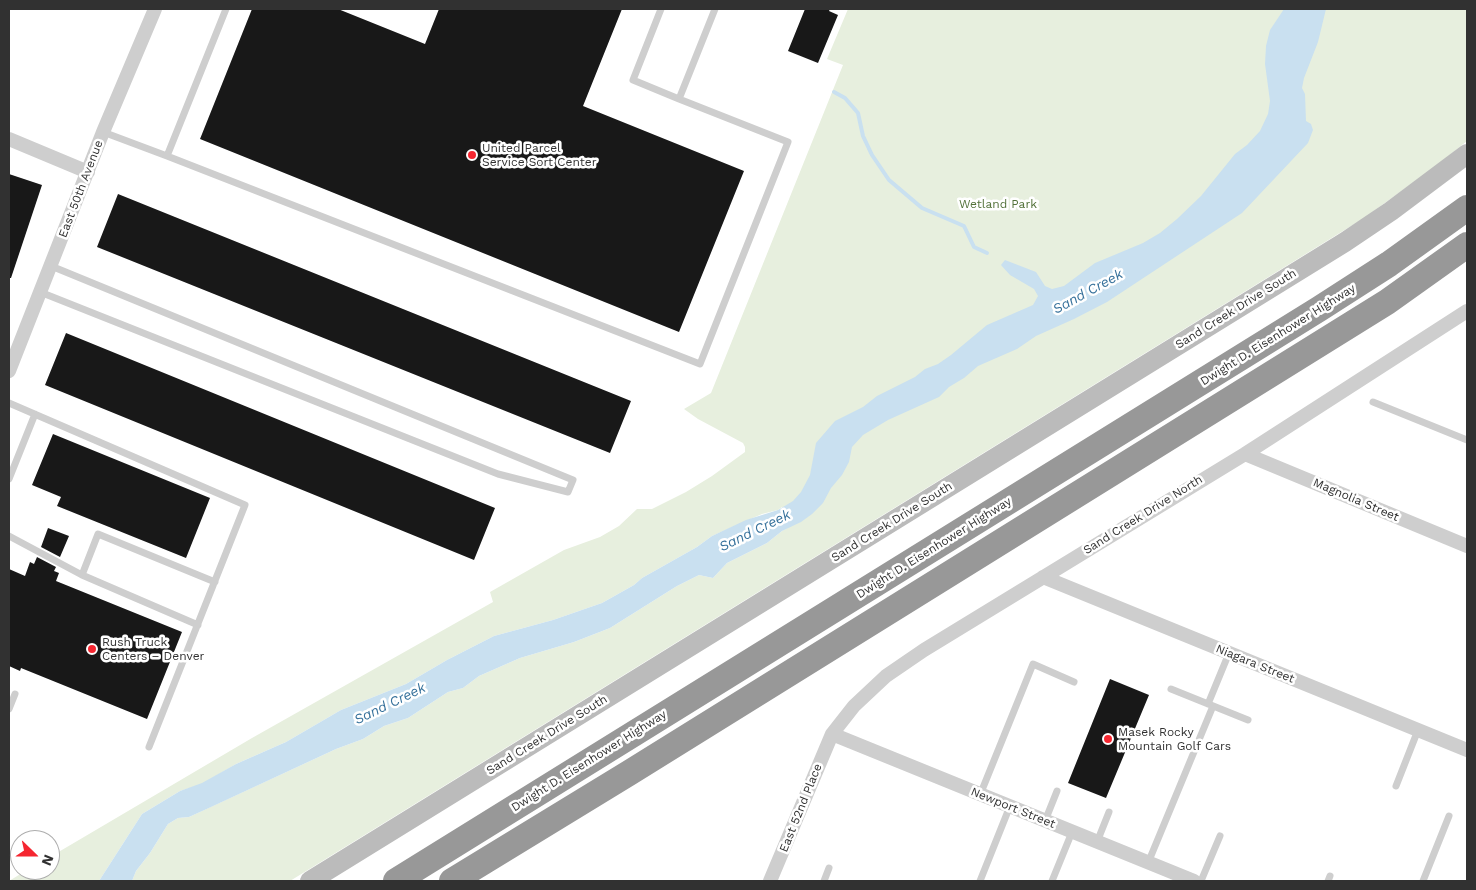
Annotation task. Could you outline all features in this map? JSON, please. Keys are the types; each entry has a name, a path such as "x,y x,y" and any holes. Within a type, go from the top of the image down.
{"highway":[{"name":"Dwight D. Eisenhower Highway","path":"396,881 1319,310 1389,264 1467,208"},
{"path":"452,881 1345,328 1401,292 1467,245"}],"main road":[{"name":"Sand Creek Drive South","path":"310,881 1338,247 1391,211 1467,154"}],"street":[{"name":"East 50th Avenue","path":"9,371 13,350 51,266 103,132 155,9"},
{"path":"9,139 88,172"},
{"name":"Sand Creek Drive North","path":"832,734 854,706 886,676 924,650 1245,454 1467,311"},
{"name":"Magnolia Street","path":"1245,454 1467,546"},
{"name":"Niagara Street","path":"1043,577 1467,750"},
{"name":"Newport Street","path":"832,734 1194,881"},
{"name":"East 52nd Place","path":"770,881 832,734"}],"lane":[{"path":"167,156 226,9"},
{"path":"103,132 700,364 788,142 633,80 661,9"},
{"path":"680,99 715,9"},
{"path":"40,292 498,474 568,492 573,480 51,266"},
{"path":"1373,402 1467,440"},
{"path":"9,403 246,505 149,747"},
{"path":"9,479 35,414"},
{"path":"82,575 98,534 215,582"},
{"path":"9,536 82,575 198,625"},
{"path":"1148,863 1211,705 1229,653"},
{"path":"980,794 1033,664 1074,682"},
{"path":"1171,689 1248,720"},
{"path":"9,709 15,694"},
{"path":"1396,786 1418,730"},
{"path":"1045,821 1057,791"},
{"path":"980,881 1010,806"},
{"path":"1097,842 1109,812"},
{"path":"1423,881 1449,816"},
{"path":"1052,881 1072,832"},
{"path":"1201,881 1220,836"},
{"path":"824,881 829,868"}],"green space":[{"name":"Wetland Park","path":"848,9 1467,9 1467,141 1364,218 290,881 132,881 136,871 168,824 178,818 189,817 336,749 363,739 384,726 408,718 448,692 463,688 479,676 520,658 574,642 610,628 677,586 699,575 713,578 727,563 767,543 793,525 782,507 712,536 697,547 602,603 553,620 494,636 406,684 341,710 286,742 236,764 202,784 180,791 142,814 99,881 9,881 60,880 60,851 252,738 493,602 490,592 564,550 600,537 619,526 637,509 652,509 686,492 745,452 743,443 698,419 684,409 711,393 843,65 827,59"}],"water":[{"name":"Sand Creek","path":"1284,9 1326,9 1318,42 1302,88 1305,94 1306,121 1311,124 1313,130 1308,143 1242,213 1107,302 1036,336 1017,349 978,366 964,378 949,387 939,397 888,420 863,435 852,447 849,462 842,475 831,488 823,503 812,514 801,522 782,531 767,543 727,563 713,578 699,575 677,586 610,628 574,642 520,658 479,676 463,688 448,692 408,718 384,726 363,739 336,749 189,817 178,818 168,824 136,871 132,881 99,881 142,814 180,791 202,783 236,764 286,742 341,710 406,684 494,636 553,620 602,603 697,547 712,536 746,520 778,510 793,501 801,492 810,475 816,443 835,421 863,407 877,396 915,377 925,369 938,364 987,325 1033,305 1038,296 1034,289 1010,275 1001,265 1005,260 1036,272 1045,286 1052,289 1064,286 1095,263 1143,243 1160,233 1201,196 1235,154 1247,145 1260,131 1268,114 1270,101 1265,64 1266,46 1270,30"}],"building":[{"name":"United Parcel Service Sort Center","path":"252,9 338,9 425,44 439,9 622,9 583,106 744,171 679,332 200,139"},
{"path":"805,9 830,9 829,11 838,15 818,63 788,51"},
{"path":"9,174 42,185 11,278 9,278"},
{"path":"118,194 631,401 610,453 97,247"},
{"path":"66,333 495,508 474,560 45,385"},
{"path":"53,434 210,498 186,558 57,506 61,497 32,485"},
{"path":"48,528 69,536 60,557 41,547"},
{"name":"Rush Truck Centers – Denver","path":"37,557 56,567 54,571 59,573 56,581 182,632 147,719 21,668 20,671 9,666 9,569 25,576 30,562 34,564"},
{"name":"Masek Rocky Mountain Golf Cars","path":"1110,679 1149,695 1106,798 1068,783"}],"waterway":[{"path":"834,92 845,98 858,113 863,136 872,155 889,180 922,208 964,226 974,247 987,253"}],"place":[{"name":"United Parcel Service Sort Center","path":"472,155"},
{"name":"Rush Truck Centers – Denver","path":"92,649"},
{"name":"Masek Rocky Mountain Golf Cars","path":"1108,739"}]}
